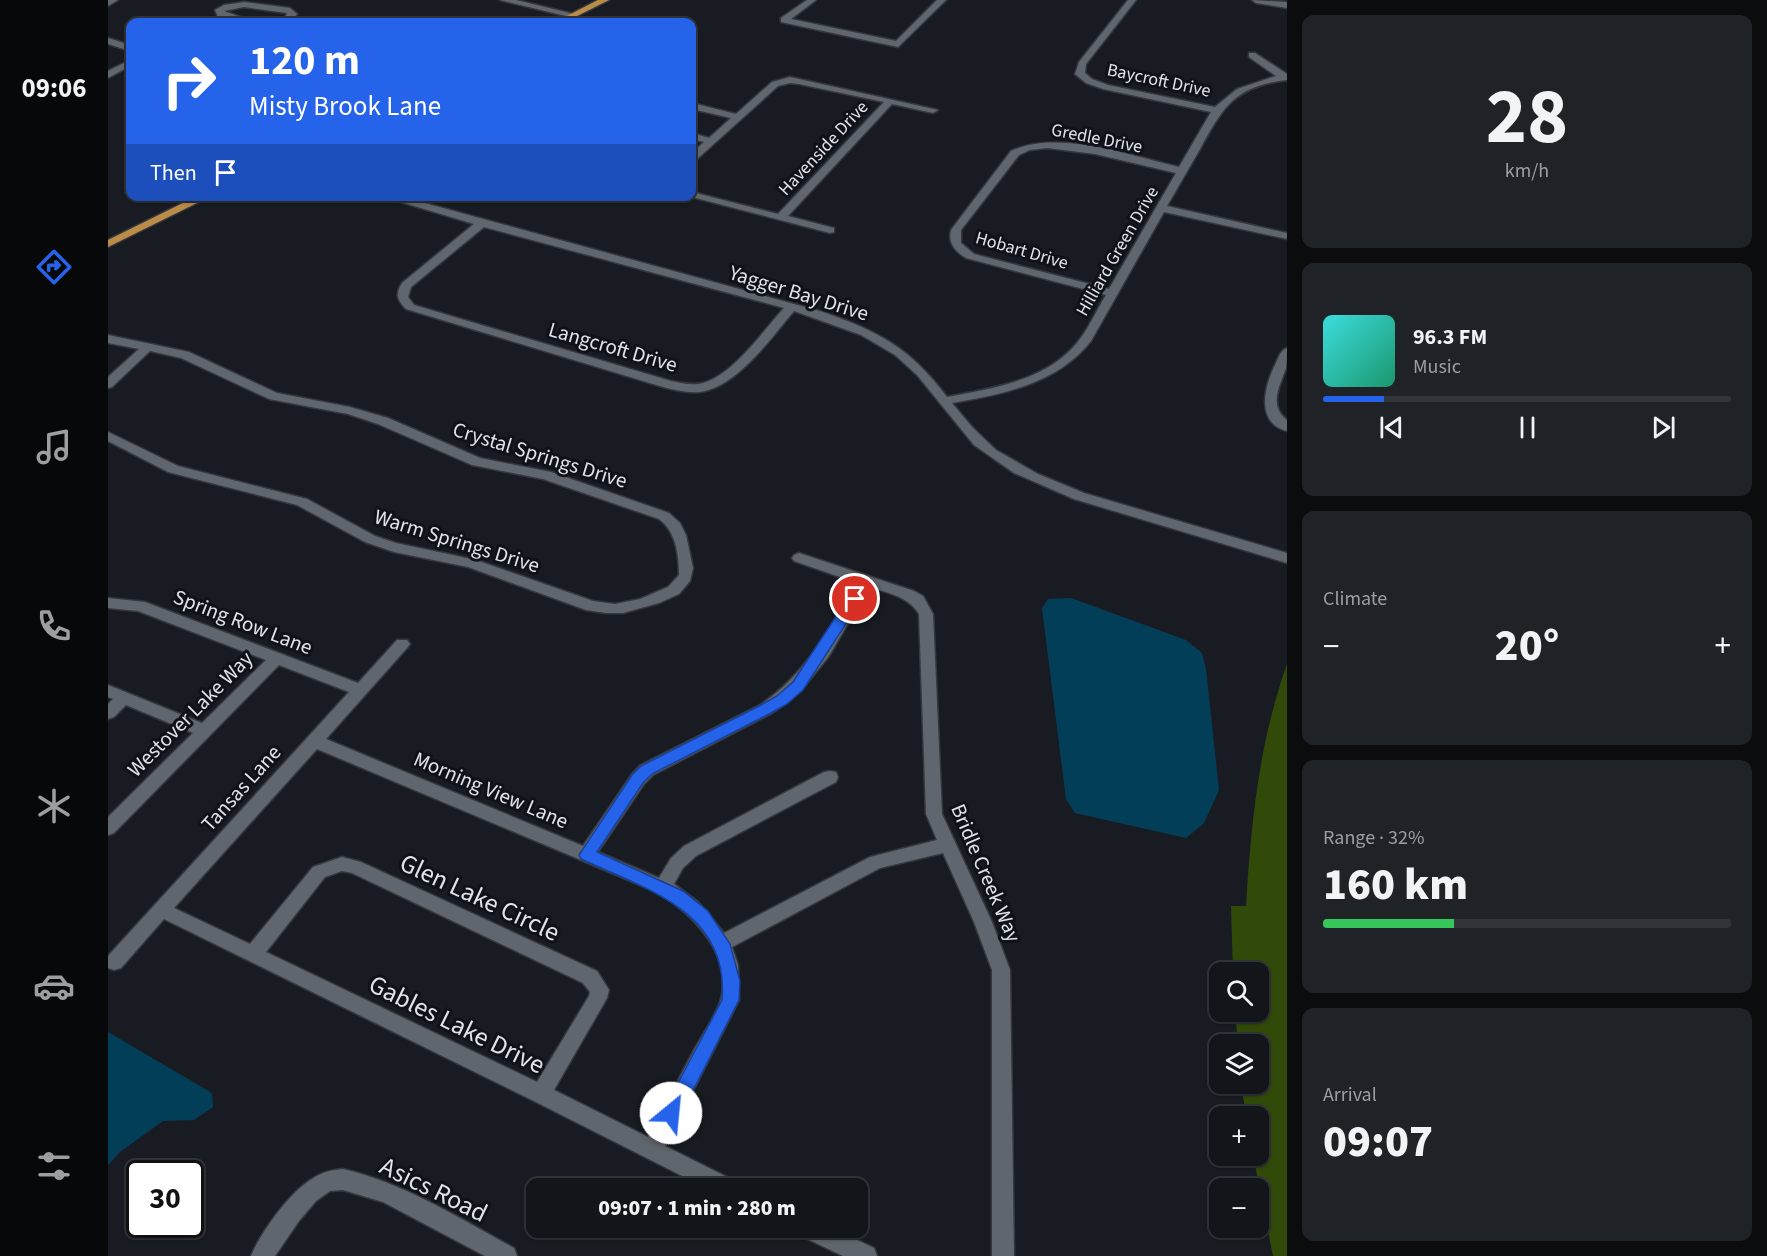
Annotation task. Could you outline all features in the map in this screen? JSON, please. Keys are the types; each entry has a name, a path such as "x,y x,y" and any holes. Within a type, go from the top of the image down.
{"main road":[{"path":"568,18 605,0"},
{"path":"108,244 196,201"}],"street":[{"path":"108,3 114,0"},
{"path":"504,0 574,15"},
{"path":"812,0 784,20 898,44 942,0"},
{"name":"Baycroft Drive","path":"1132,0 1082,64 1080,74 1089,81 1106,87 1217,110"},
{"path":"1256,0 1287,5"},
{"path":"233,18 221,15 219,10 230,3 245,1 290,11 293,14 290,18"},
{"path":"108,41 126,47"},
{"path":"1252,55 1286,77"},
{"path":"108,75 126,65"},
{"name":"Hilliard Green Drive","path":"944,401 1027,382 1052,371 1072,357 1085,341 1217,110 1227,99 1242,90 1286,77"},
{"path":"696,154 775,84 790,80 933,110"},
{"name":"Havenside Drive","path":"781,217 890,101"},
{"path":"696,107 738,117"},
{"path":"696,137 710,141"},
{"name":"Gredle Drive","path":"958,248 954,239 956,230 1015,153 1029,146 1064,145 1182,171"},
{"path":"696,196 830,230"},
{"name":"Yagger Bay Drive","path":"404,201 790,308 862,331 890,345 912,362 968,432 988,451 1046,483 1287,558"},
{"path":"1161,208 1287,236"},
{"name":"Langcroft Drive","path":"482,223 412,279 402,291 402,298 410,307 667,384 692,388 715,383 731,373 790,308"},
{"name":"Hobart Drive","path":"958,248 982,260 1112,293"},
{"name":"Crystal Springs Drive","path":"108,339 186,355 273,396 350,411 383,421 477,462 546,475 664,516 672,521 680,531 686,575 682,584 665,595"},
{"path":"108,384 149,346"},
{"path":"1287,352 1269,397 1269,407 1275,417 1287,427"},
{"name":"Warm Springs Drive","path":"108,436 173,469 302,502 370,539 471,563 591,606 612,609 627,607 665,595"},
{"name":"Bridle Creek Way","path":"799,558 909,595 918,600 926,614 933,814 983,922 1001,970 1003,1256"},
{"path":"587,855 638,779 647,770 766,709 782,700 798,686 866,580"},
{"name":"Spring Row Lane","path":"108,603 140,606 360,690"},
{"name":"Tansas Lane","path":"114,962 402,644"},
{"name":"Westover Lake Way","path":"108,828 278,657"},
{"path":"108,691 205,731"},
{"path":"108,713 124,698"},
{"name":"Morning View Lane","path":"314,741 663,887 696,910 722,944 732,981 730,1000 652,1150"},
{"path":"663,887 677,863 690,851 830,777"},
{"path":"722,944 876,862 946,845"},
{"name":"Glen Lake Circle","path":"253,954 319,872 342,864 355,867 591,976 600,990 598,998 541,1094"},
{"name":"Gables Lake Drive","path":"162,910 541,1094 708,1178"},
{"name":"Asics Road","path":"262,1256 308,1194 329,1180 351,1179 384,1191 506,1256"},
{"path":"829,1238 866,1256"}],"green space":[{"path":"1287,664 1287,1256 1273,1256 1269,1236 1269,1178 1258,1178 1255,1166 1269,1166 1269,1106 1244,1106 1243,1094 1269,1094 1269,1034 1237,1034 1236,1022 1269,1022 1269,962 1233,962 1231,906 1246,906 1258,784 1269,723"}],"water":[{"path":"1071,598 1186,640 1202,653 1206,669 1219,790 1204,823 1186,838 1075,813 1066,799 1042,608 1048,599"},
{"path":"108,1032 212,1093 213,1107 194,1120 163,1121 120,1152 108,1165"}],"route":[{"path":"671,1113 730,1000 732,981 722,944 702,915 678,896 663,887 587,855 638,779 647,770 766,709 782,700 798,686 812,668 855,599"}]}
